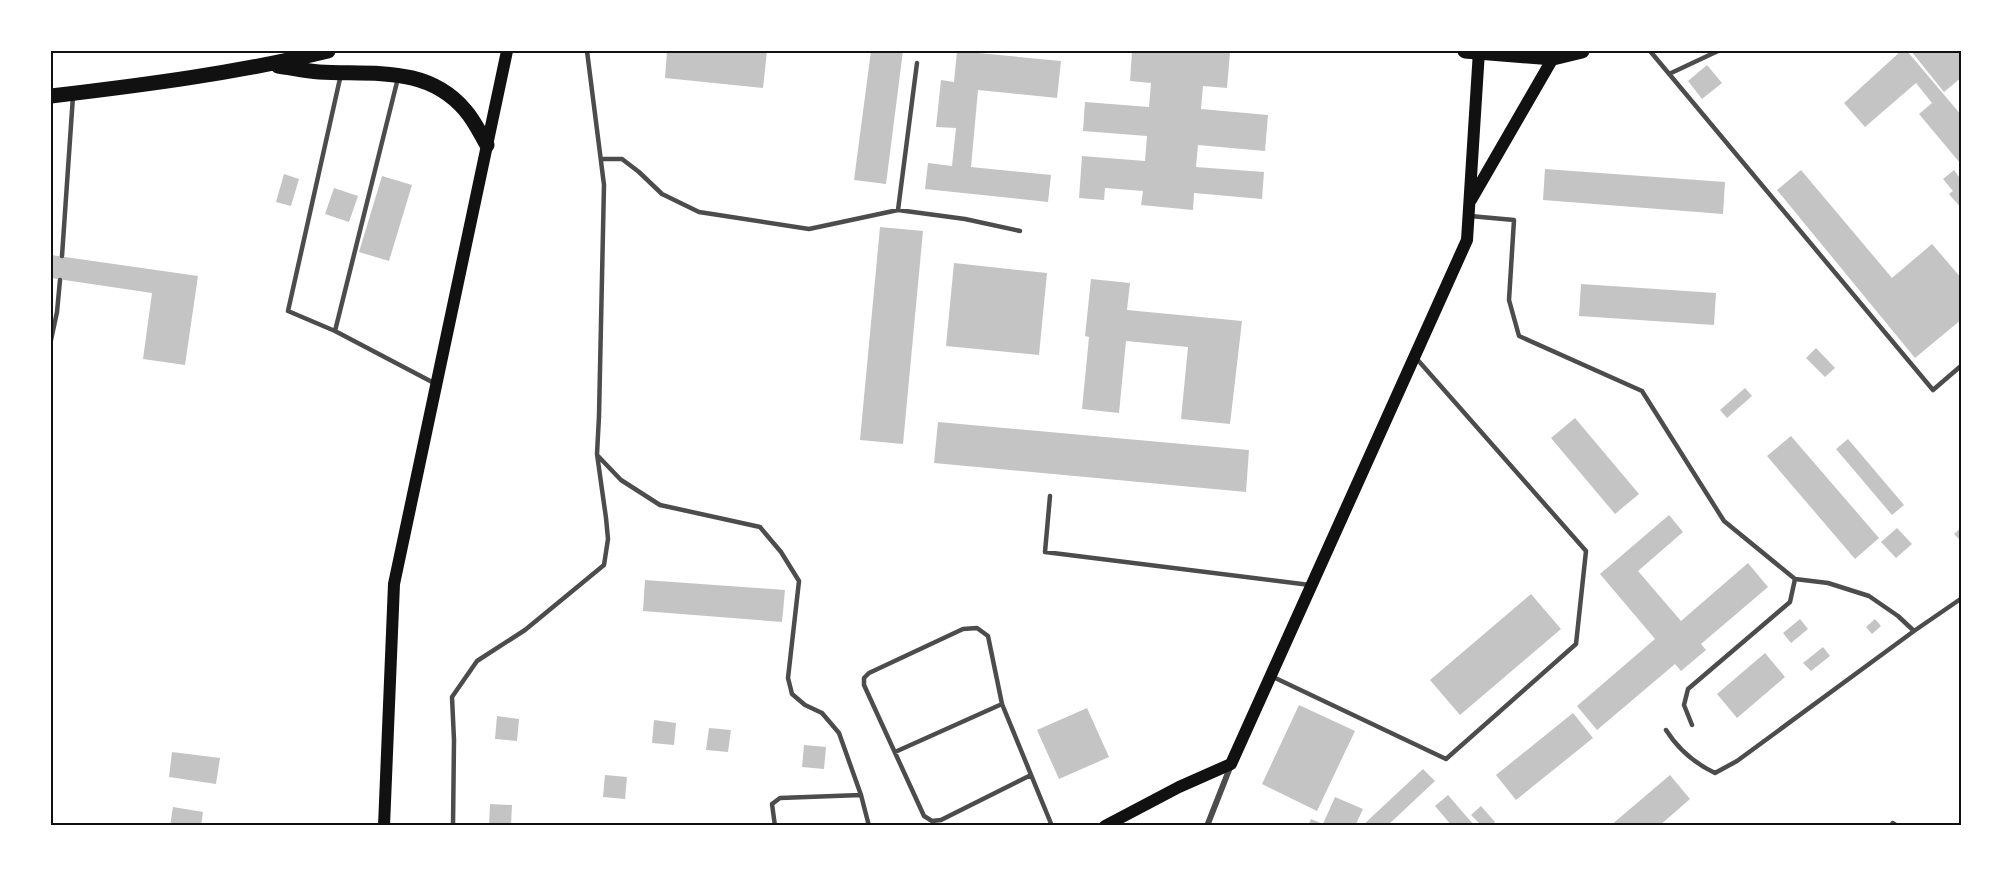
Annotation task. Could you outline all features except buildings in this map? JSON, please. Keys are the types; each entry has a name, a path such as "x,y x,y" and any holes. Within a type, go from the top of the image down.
{"highway":[{"path":"51,96 178,80 269,65 328,51"},
{"path":"1475,51 1554,58 1582,51"},
{"path":"269,65 319,72 399,75 416,78 435,86 465,109 487,145"}],"main road":[{"path":"384,826 394,584 507,51"},
{"path":"1105,826 1179,787 1231,764 1467,240 1475,51"},
{"path":"1469,209 1554,58"}],"street":[{"path":"1208,826 1231,764"}],"lane":[{"path":"453,826 452,697 477,662 525,630 604,565 607,528 597,454 604,185 586,51"},
{"path":"1650,51 1933,390 1962,365"},
{"path":"1669,74 1718,51"},
{"path":"898,210 916,63"},
{"path":"342,72 288,310 335,331 436,384"},
{"path":"335,331 399,75"},
{"path":"62,256 74,94"},
{"path":"601,159 622,159 662,194 699,212 809,229 898,210 965,219 1020,231"},
{"path":"1469,209 1514,220 1509,300 1519,336 1641,391 1724,521 1795,579 1828,583 1869,596 1898,616 1914,631"},
{"path":"51,340 60,280"},
{"path":"51,320 57,312"},
{"path":"1271,676 1446,759 1576,645 1586,551 1415,357"},
{"path":"597,454 621,480 660,505 760,527 781,552 799,581 788,678 792,694 805,705 822,713 839,733 861,795 869,826"},
{"path":"1050,496 1045,552 1313,585"},
{"path":"1692,725 1684,705 1688,689 1790,602 1795,579"},
{"path":"1666,730 1674,743 1686,754 1715,773 1737,761 1962,598"},
{"path":"1031,775 941,820 932,821 924,816 864,685 864,678 868,673 963,629 977,628 988,636 1002,704 1052,826"},
{"path":"895,752 1002,704"},
{"path":"775,826 772,804 780,798 861,795"}]}
